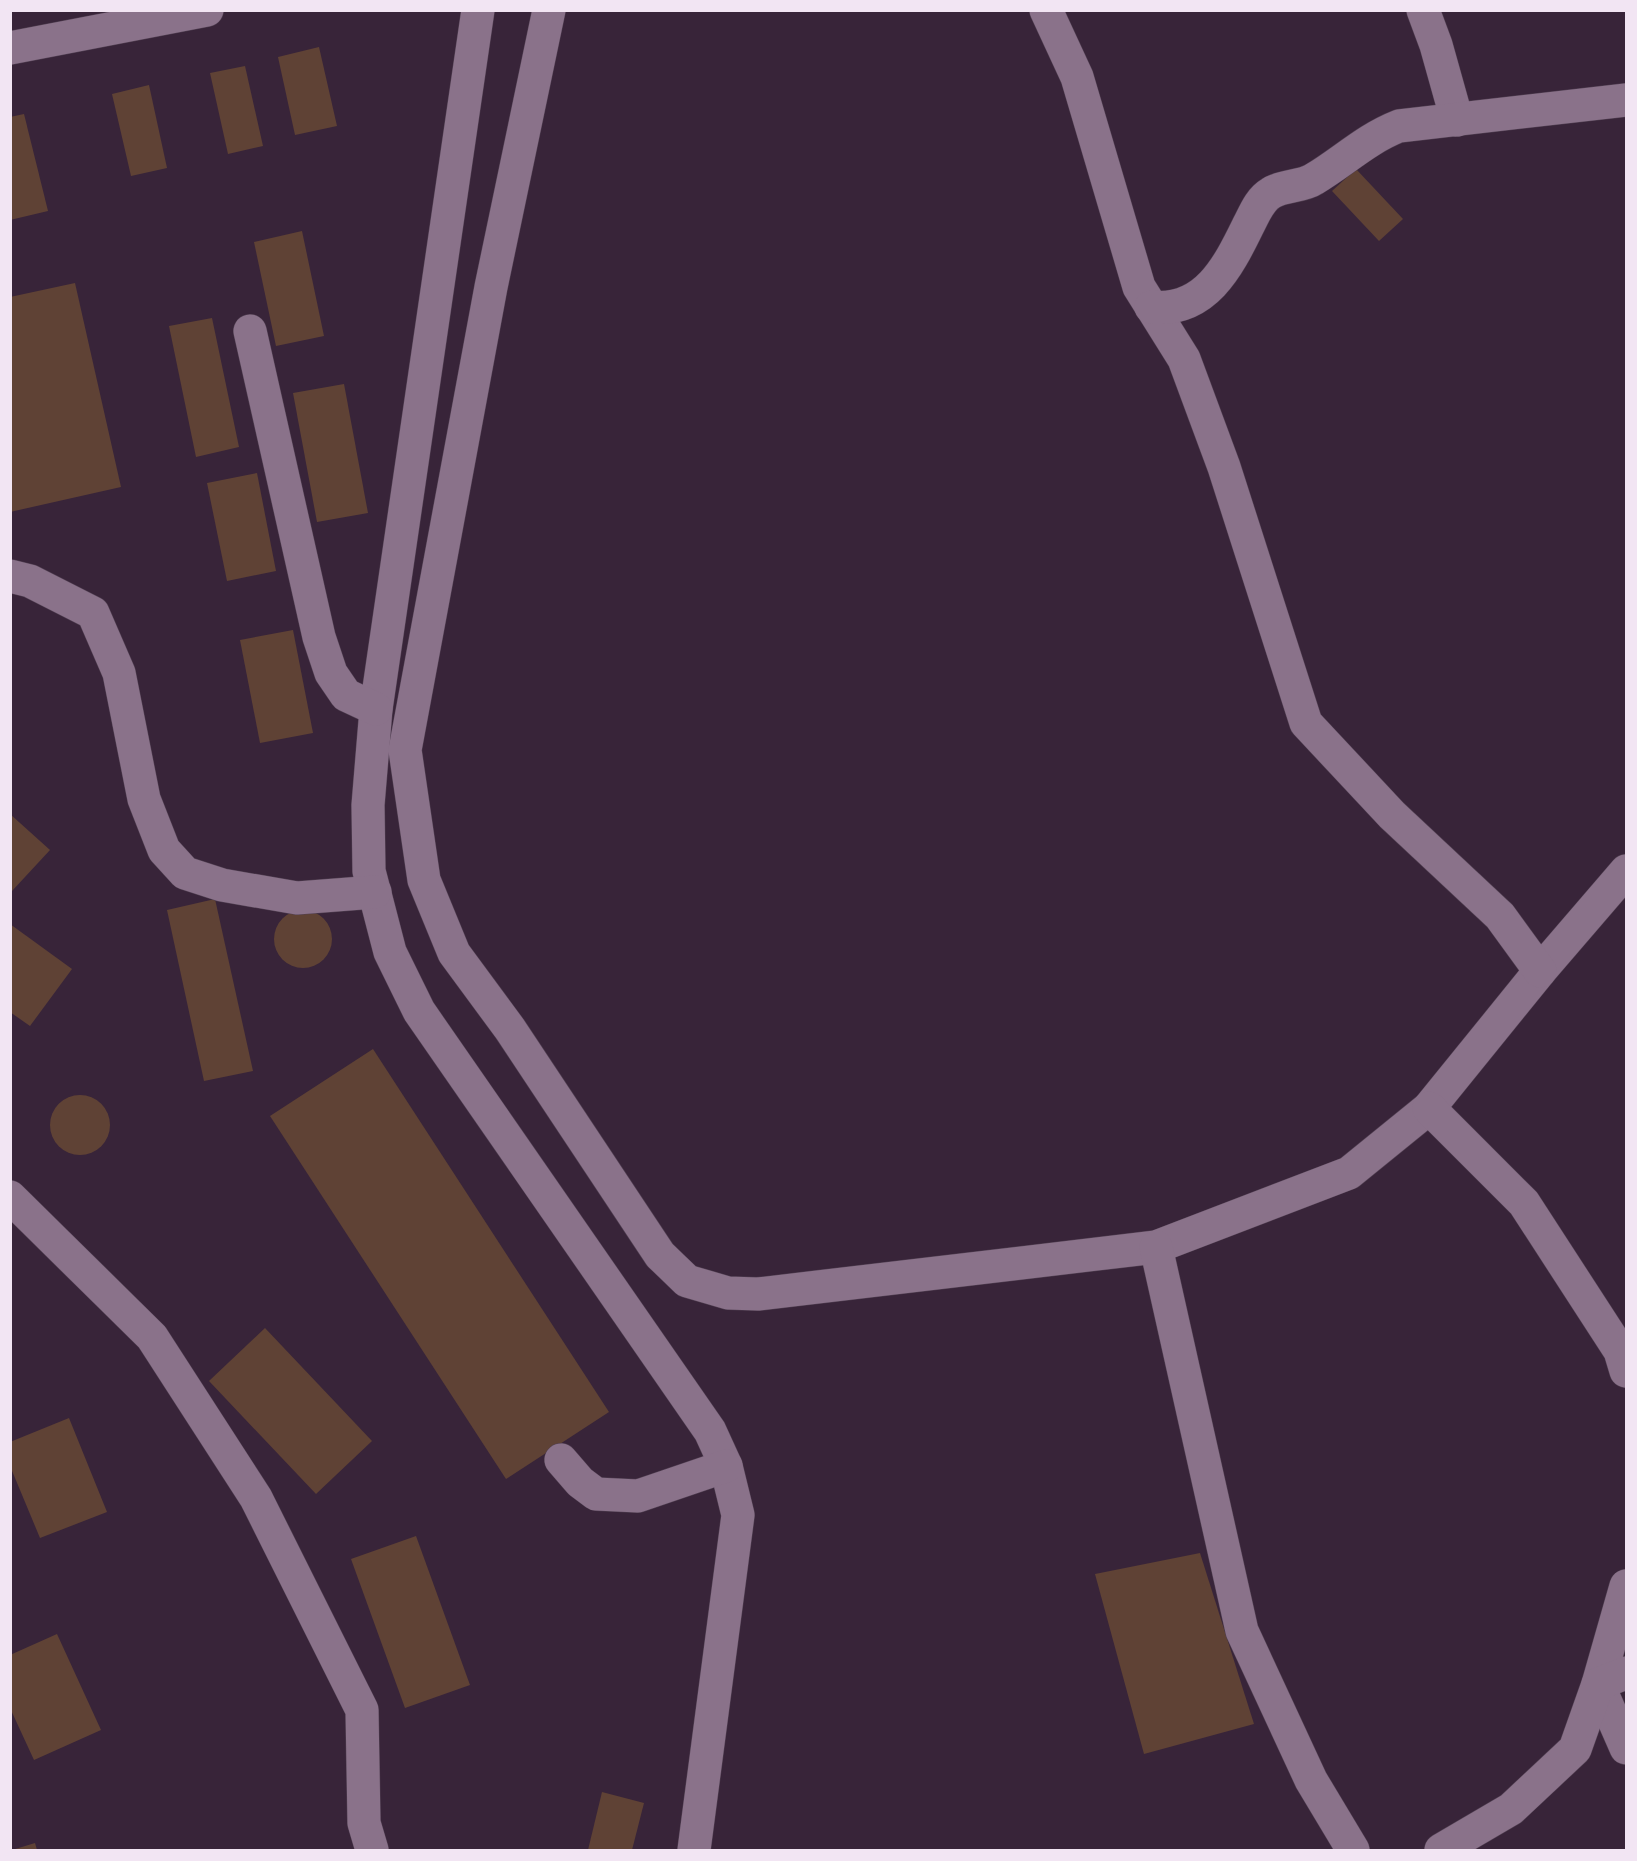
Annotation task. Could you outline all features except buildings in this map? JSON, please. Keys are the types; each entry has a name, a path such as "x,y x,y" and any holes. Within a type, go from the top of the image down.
{"street":[{"path":"10,48 207,10"},
{"path":"478,10 376,710 368,805 369,871 390,951 419,1011 710,1431 726,1466 738,1515 694,1851"},
{"path":"549,10 491,287 405,750 413,818 424,880 454,953 510,1029 660,1255 687,1281 728,1293 758,1294 1156,1247 1348,1173 1429,1108 1540,971 1626,871"},
{"path":"1046,10 1077,77 1139,287 1184,359 1224,467 1306,723 1392,815 1500,916 1540,971"},
{"path":"1423,10 1436,45 1457,120"},
{"path":"1151,306 1168,309 1198,298 1230,263 1260,204 1272,192 1313,181 1379,134 1399,126 1626,100"},
{"path":"250,331 319,637 331,673 346,695 376,710"},
{"path":"10,576 30,581 93,613 119,673 144,799 164,850 185,873 222,885 297,898 375,892"},
{"path":"1429,1108 1524,1203 1620,1352 1626,1371"},
{"path":"10,1197 152,1336 256,1498 362,1710 364,1823 372,1851"},
{"path":"1156,1247 1242,1631 1311,1780 1353,1851"},
{"path":"561,1460 580,1482 596,1494 638,1496 726,1466"},
{"path":"1441,1851 1511,1809 1575,1749 1612,1678 1626,1586"},
{"path":"1612,1678 1626,1748"}]}
